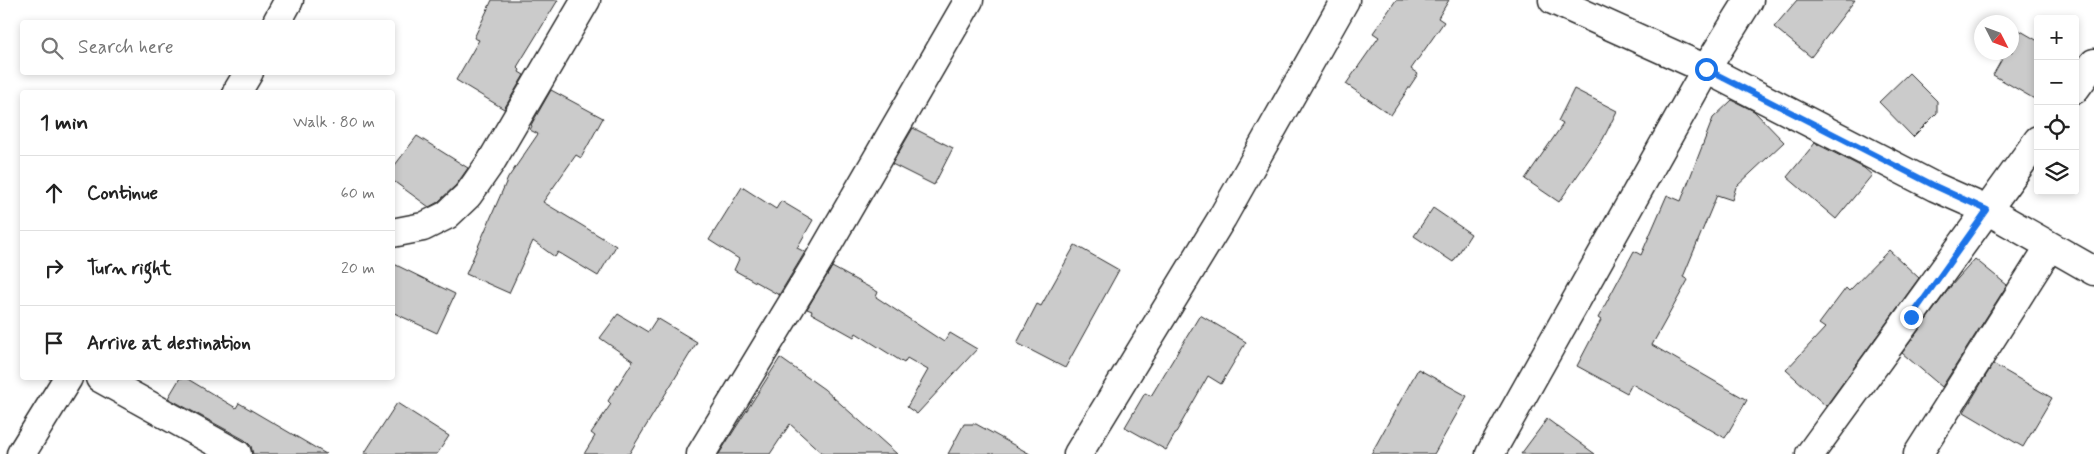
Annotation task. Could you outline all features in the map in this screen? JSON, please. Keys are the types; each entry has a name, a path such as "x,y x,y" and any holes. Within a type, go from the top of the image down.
{"street":[{"path":"278,20 290,0"},
{"path":"395,233 423,227 447,215 468,195 491,162 586,0"},
{"path":"701,454 818,261 969,0"},
{"path":"1078,454 1222,218 1345,0"},
{"path":"1553,0 1706,69 1935,186 1987,210 2094,271"},
{"path":"1490,454 1706,69 1749,0"},
{"path":"2079,84 2094,63"},
{"path":"238,90 247,75"},
{"path":"1810,454 2034,145"},
{"path":"1918,454 2050,246"},
{"path":"21,454 67,380"},
{"path":"104,380 237,454"}],"building":[{"path":"492,0 558,0 517,67 520,70 519,72 524,75 504,109 456,80 479,40 474,38"},
{"path":"1396,0 1449,0 1438,18 1444,22 1411,69 1418,74 1391,115 1346,84 1379,37 1373,33"},
{"path":"1797,0 1855,0 1811,57 1774,27"},
{"path":"2019,30 2034,39 2034,99 1993,75 2001,60 2019,60"},
{"path":"1909,73 1937,101 1937,113 1913,137 1879,102"},
{"path":"1574,89 1617,111 1603,139 1559,202 1525,179 1563,124 1558,121"},
{"path":"551,90 603,118 581,158 576,155 543,202 616,246 598,276 558,252 555,257 533,241 509,293 466,274 508,178 538,134 530,130 531,125"},
{"path":"1732,100 1754,111 1784,142 1736,187 1732,200 1717,195 1683,277 1688,280 1652,345 1747,400 1725,438 1632,384 1627,393 1577,366 1601,320 1598,318 1634,251 1641,255 1667,195 1681,201 1713,118"},
{"path":"913,128 953,148 934,185 892,164"},
{"path":"417,136 468,168 456,185 438,202 429,207 395,182 395,165"},
{"path":"1815,143 1864,168 1872,175 1836,219 1787,177"},
{"path":"742,187 776,209 781,201 813,220 797,248 805,252 779,295 734,270 739,259 709,240"},
{"path":"1433,208 1471,234 1453,262 1414,236"},
{"path":"1075,245 1119,270 1065,368 1017,343 1037,304 1041,306"},
{"path":"1889,250 1919,278 1826,406 1786,370 1825,328 1819,324 1846,288 1849,291"},
{"path":"1975,259 2007,285 1942,387 1902,353 1951,286"},
{"path":"395,264 455,294 437,333 395,313"},
{"path":"832,267 878,292 876,297 944,342 950,333 977,349 917,414 907,407 928,370 907,358 904,363 856,333 854,337 807,309"},
{"path":"618,314 648,332 657,318 697,342 629,454 584,454 595,436 591,433 611,404 608,401 633,361 600,338"},
{"path":"1200,315 1246,342 1221,384 1208,376 1166,450 1125,427 1145,393 1151,396"},
{"path":"780,358 824,389 897,454 823,454 790,424 770,454 719,454"},
{"path":"1993,364 2052,398 2023,447 1964,412"},
{"path":"1418,369 1467,396 1434,454 1371,454"},
{"path":"179,380 189,380 236,408 239,403 326,454 253,454 251,446 245,440 168,398"},
{"path":"397,403 449,436 437,454 364,454"},
{"path":"1547,419 1595,454 1521,454"},
{"path":"964,424 976,424 1030,454 948,454"}],"route":[{"path":"1706,69 1935,186 1987,210 1911,317"}]}
